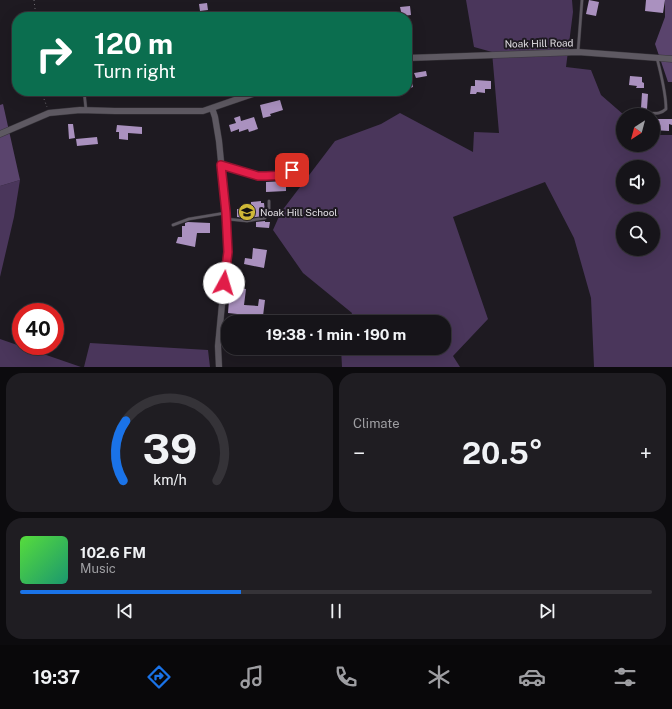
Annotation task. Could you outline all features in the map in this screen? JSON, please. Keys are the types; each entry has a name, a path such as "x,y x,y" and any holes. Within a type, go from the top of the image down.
{"street":[{"name":"Noak Hill Road","path":"412,58 578,52 672,59"},
{"path":"0,134 49,114 80,110 203,111 247,96"},
{"path":"212,108 219,141 228,252 219,328 219,367"}],"lane":[{"path":"578,52 582,0"},
{"path":"657,58 664,85 666,101 666,109 660,113"},
{"path":"85,96 86,110"},
{"path":"221,165 258,176 286,175 292,170"},
{"path":"173,224 188,219 226,216 247,221 265,218 269,209 269,201"}],"path":[{"path":"34,0 35,12"},
{"path":"44,96 49,114"}],"shaded area":[{"path":"466,0 572,0 573,12 566,67 591,70 601,95 616,108 616,152 660,152 660,135 672,135 672,367 594,367 591,298 574,238 545,182 453,217 488,319 453,356 460,367 342,367 341,355 451,355 451,315 351,315 352,313 303,273 273,230 281,212 335,141 381,124 400,113 473,152 474,132 499,133 492,52 474,47"},
{"path":"665,0 672,0 672,82 668,82 655,44 665,17"},
{"path":"3,104 20,180 0,186 0,105"},
{"path":"20,180 14,217 0,277 0,186"},
{"path":"0,339 12,343 12,355 46,355 81,367 0,367"},
{"path":"90,343 208,350 210,367 84,367"}],"building":[{"path":"589,0 599,2 596,16 586,14"},
{"path":"646,0 665,0 663,13 645,11"},
{"path":"207,3 208,10 200,11 199,4"},
{"path":"410,6 411,12 401,12 400,7"},
{"path":"426,71 427,76 416,78 414,73"},
{"path":"630,76 642,77 644,88 636,88 637,86 629,85"},
{"path":"475,80 491,81 491,89 485,89 485,93 477,92 476,94 470,94 471,86 475,86"},
{"path":"642,93 648,94 647,108 641,108"},
{"path":"280,100 283,110 263,118 260,105"},
{"path":"240,116 241,121 254,117 258,129 249,132 248,129 239,132 239,129 231,132 229,125 236,123 234,118"},
{"path":"660,119 672,119 672,125 669,124 669,131 660,130"},
{"path":"68,124 73,124 75,138 69,139"},
{"path":"117,125 142,127 142,134 128,133 128,140 119,139 119,132 116,132"},
{"path":"97,137 98,144 77,146 76,139"},
{"path":"286,181 286,191 266,192 266,182"},
{"path":"261,201 261,203 264,203 265,212 263,216 247,218 237,217 237,209 251,209 251,202"},
{"path":"256,222 270,222 269,228 256,227"},
{"path":"185,223 210,223 210,233 197,233 195,247 176,243 178,237 182,237 182,226 185,226"},
{"path":"253,248 267,250 264,268 244,264 245,258 252,259"},
{"path":"230,287 246,289 244,305 258,306 259,299 265,300 263,315 228,313"}],"place":[{"name":"Noak Hill School","path":"247,212"}],"route":[{"path":"224,283 228,252 221,165 258,176 286,175 292,170"}]}
